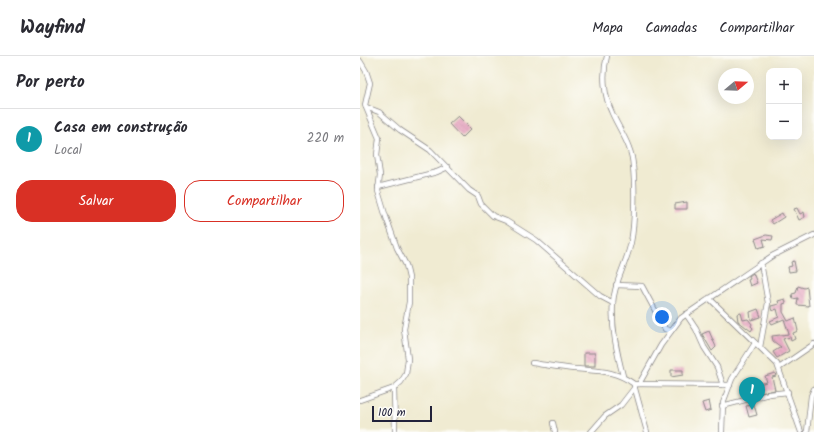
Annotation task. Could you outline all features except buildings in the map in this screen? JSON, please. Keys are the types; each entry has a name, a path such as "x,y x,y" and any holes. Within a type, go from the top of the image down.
{"street":[{"path":"607,56 604,79 608,102 626,140 633,166 633,232 631,244 616,285 613,303 616,345 623,376"},
{"path":"360,61 366,71 370,83 366,106 379,138 377,155 380,175 378,187 385,214 397,248 406,265 409,278 409,302 404,329 408,354 407,370 401,382 394,388 360,400"},
{"path":"360,103 379,112 400,130 430,150 469,190 478,196 482,204 493,216 506,221 536,240 600,296 613,303"},
{"path":"378,187 437,172 448,167"},
{"path":"591,432 605,416 617,410 646,374 661,345 681,318 762,263 788,247 814,235"},
{"path":"760,347 768,303 762,263"},
{"path":"616,285 642,286 665,329 671,331"},
{"path":"709,298 760,347 779,368 805,430"},
{"path":"686,314 696,329 704,347 716,367 723,384"},
{"path":"722,432 722,406 730,384 755,343"},
{"path":"779,368 814,344"},
{"path":"532,363 576,369 606,371 623,376 636,385 730,384"},
{"path":"636,385 648,432"},
{"path":"394,388 395,432"},
{"path":"805,430 811,396 814,390"},
{"path":"722,406 769,394 788,392"},
{"path":"553,423 555,432"},
{"path":"805,430 814,424"}],"place":[{"name":"Casa em construção","path":"752,410"}]}
